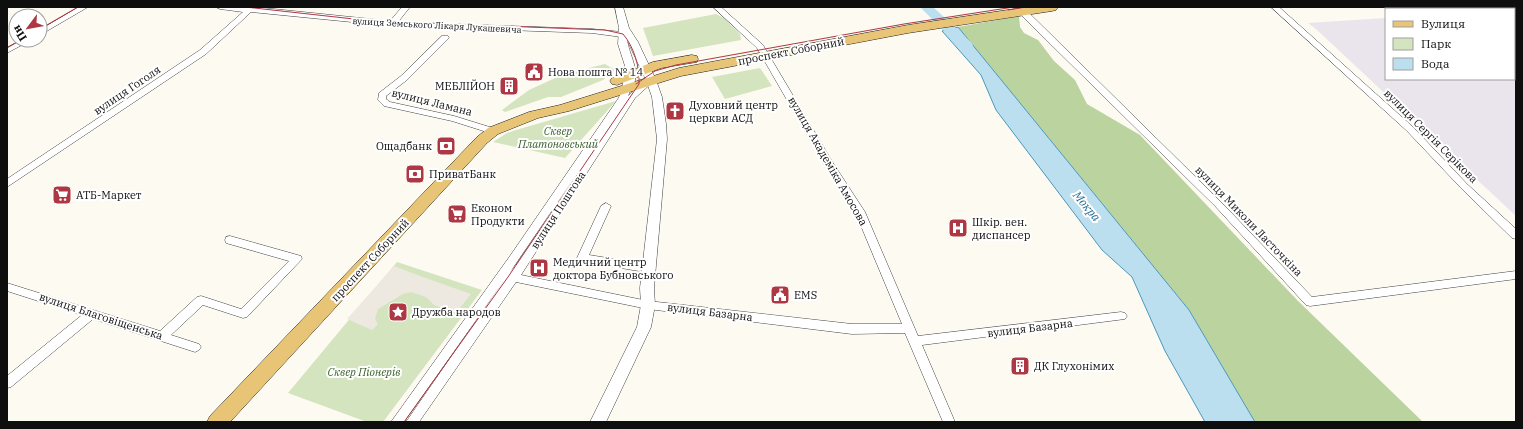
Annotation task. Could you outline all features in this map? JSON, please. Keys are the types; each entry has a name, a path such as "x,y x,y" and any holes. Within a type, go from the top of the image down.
{"main road":[{"name":"проспект Соборний","path":"967,15 992,7"},
{"name":"проспект Соборний","path":"217,422 482,140 494,131 534,115 555,103 628,83 648,75 679,72 763,52 905,25 967,15 1052,7"}],"street":[{"path":"48,27 84,7"},
{"name":"вулиця Земського Лікаря Лукашевича","path":"220,7 394,22 592,31 624,34"},
{"name":"вулиця Земського Лікаря Лукашевича","path":"270,7 374,18 394,22"},
{"path":"394,22 406,7"},
{"path":"619,7 630,65 628,83"},
{"name":"вулиця Академіка Амосова","path":"717,7 748,34 763,52 829,164 861,214 949,422"},
{"name":"вулиця Сергія Серікова","path":"1276,7 1410,129 1464,186 1516,235"},
{"name":"вулиця Гоголя","path":"7,184 203,52 251,9"},
{"name":"вулиця Миколи Ласточкіна","path":"1022,11 1218,204 1310,302 1374,293 1455,285 1516,275"},
{"path":"598,422 644,327 648,305 647,288 662,139 657,97 633,42 624,34"},
{"name":"вулиця Ламана","path":"445,38 404,78 382,95 382,100 387,104 454,119 494,131"},
{"name":"вулиця Поштова","path":"412,422 508,277 648,75"},
{"name":"вулиця Поштова","path":"397,422 508,277 622,98 628,83"},
{"path":"606,206 582,258 639,267 649,266"},
{"path":"162,336 201,300 243,314 297,259 230,240"},
{"name":"вулиця Базарна","path":"508,277 648,305 852,329 909,328"},
{"name":"вулиця Благовіщенська","path":"7,287 195,347"},
{"path":"7,383 92,313"},
{"name":"вулиця Базарна","path":"916,341 1121,316"}],"shaded area":[{"path":"1516,7 1516,216 1308,23 1385,18 1385,80 1515,80 1515,8 1412,8"},
{"path":"394,266 471,294 456,313 434,305 426,297 411,292 403,294 378,309 375,319 378,324 372,330 347,319"}],"green space":[{"path":"716,14 724,18 740,34 741,40 653,56 643,28"},
{"path":"1019,16 1020,27 1024,33 1038,40 1054,61 1075,80 1087,104 1140,135 1297,300 1423,422 1255,422 1189,310 958,27"},
{"path":"605,64 615,70 603,80 561,97 548,97 505,112 502,110 529,90 564,74"},
{"path":"760,68 772,86 725,99 712,77"},
{"name":"Сквер Платоновський","path":"616,101 565,158 493,142 507,133 516,130"},
{"name":"Сквер Піонерів","path":"397,262 482,290 383,422 367,422 288,393"}],"water":[{"path":"958,27 1189,310 1255,422 1205,422 1165,351 1132,277 1102,250 996,110 981,75 942,31"}],"waterway":[{"name":"Мокра","path":"926,7 966,45"}],"tram line":[{"path":"48,24 78,7"},
{"path":"245,7 372,21 605,30 623,34 627,39 636,58 639,82"},
{"path":"639,82 655,71 676,65 904,24 1014,7"},
{"path":"1008,10 1026,7"},
{"path":"404,422 508,277 639,82"}],"place":[{"name":"Нова пошта № 14","path":"534,72"},
{"name":"МЕБЛІЙОН","path":"509,86"},
{"name":"Духовний центр церкви АСД","path":"675,111"},
{"name":"Ощадбанк","path":"446,146"},
{"name":"ПриватБанк","path":"415,174"},
{"name":"АТБ-Маркет","path":"62,195"},
{"name":"Економ Продукти","path":"457,214"},
{"name":"Шкір. вен. диспансер","path":"958,228"},
{"name":"Медичний центр доктора Бубновського","path":"539,268"},
{"name":"EMS","path":"780,295"},
{"name":"Дружба народов","path":"398,312"},
{"name":"ДК Глухонімих","path":"1020,366"}]}
